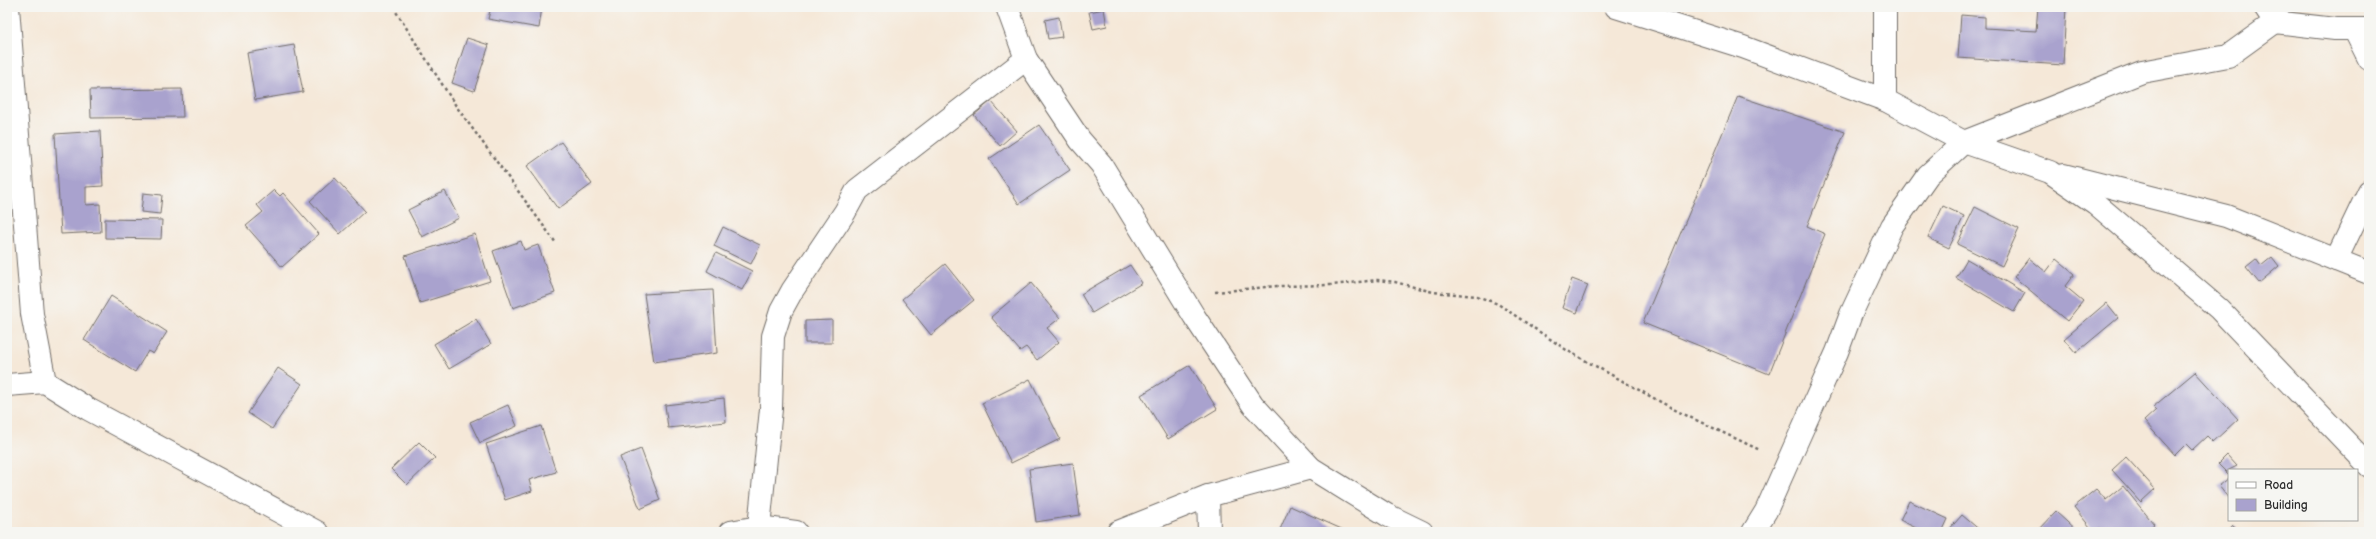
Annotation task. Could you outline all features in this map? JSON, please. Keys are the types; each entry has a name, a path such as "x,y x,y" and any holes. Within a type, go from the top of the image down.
{"street":[{"path":"8,7 32,314 45,382"},
{"path":"1007,7 1026,59 1080,140 1100,164 1253,405 1311,468 1374,508 1422,532"},
{"path":"1616,7 1743,47 1885,100 1964,142 2050,172 2226,216 2369,273"},
{"path":"1885,7 1885,100"},
{"path":"1753,532 1766,511 1837,352 1851,314 1892,226 1928,175 1964,142 2142,72 2228,56 2270,14 2361,29 2369,59"},
{"path":"759,527 770,409 773,336 781,312 792,291 845,212 857,190 1026,59"},
{"path":"2050,172 2094,203 2219,309 2369,466"},
{"path":"2336,260 2369,192"},
{"path":"7,385 45,382 88,409 317,532"},
{"path":"1118,532 1208,496 1311,468"},
{"path":"1208,496 1209,532"},
{"path":"730,532 759,527 796,532"}],"path":[{"path":"393,7 456,106 556,243"},
{"path":"1183,296 1277,286 1332,286 1377,280 1395,282 1432,292 1477,296 1498,304 1568,351 1679,412 1788,462"}],"building":[{"path":"491,7 542,7 539,28 488,19"},
{"path":"2038,7 2066,7 2063,65 1958,58 1961,15 1985,17 1985,28 2036,31"},
{"path":"1104,9 1107,26 1093,29 1089,12"},
{"path":"1059,17 1062,37 1048,39 1045,20"},
{"path":"467,38 489,45 474,91 452,83"},
{"path":"294,45 303,92 255,100 247,53"},
{"path":"182,89 183,117 91,118 90,90"},
{"path":"1738,96 1845,132 1807,226 1825,234 1769,374 1643,323"},
{"path":"991,101 1017,131 1000,146 974,115"},
{"path":"1039,125 1070,170 1019,204 989,159"},
{"path":"100,131 103,186 86,187 86,205 100,204 101,232 61,234 55,134"},
{"path":"561,142 592,184 558,209 527,166"},
{"path":"335,178 365,211 340,234 310,201"},
{"path":"274,190 280,196 283,193 319,234 282,267 246,226 263,212 257,205"},
{"path":"445,191 459,218 422,237 408,210"},
{"path":"143,193 162,195 160,214 141,212"},
{"path":"1943,206 1964,216 1949,248 1928,238"},
{"path":"1975,207 2019,229 2002,266 1957,244"},
{"path":"105,219 162,220 161,239 105,238"},
{"path":"723,227 760,245 751,264 714,246"},
{"path":"475,234 490,281 420,303 405,256"},
{"path":"521,241 524,250 538,245 555,293 513,308 493,251"},
{"path":"716,253 752,271 742,290 707,271"},
{"path":"2272,257 2279,266 2259,283 2246,267 2256,259 2261,266"},
{"path":"2029,258 2046,272 2056,259 2074,274 2065,286 2083,301 2067,321 2014,277"},
{"path":"1967,259 2025,293 2014,312 1956,278"},
{"path":"945,264 974,300 931,335 902,299"},
{"path":"1130,265 1142,283 1092,313 1081,294"},
{"path":"1572,279 1588,285 1577,313 1562,308"},
{"path":"1031,283 1060,318 1047,328 1059,342 1037,360 1026,347 1020,351 991,317"},
{"path":"713,290 717,353 654,362 644,294"},
{"path":"111,296 167,332 153,354 148,351 135,372 84,340"},
{"path":"2106,303 2118,318 2076,353 2064,339"},
{"path":"476,319 491,344 449,369 434,344"},
{"path":"832,320 832,343 805,343 805,321"},
{"path":"1190,365 1217,409 1168,439 1141,395"},
{"path":"278,368 302,384 272,429 248,413"},
{"path":"2195,372 2238,419 2213,442 2207,436 2192,450 2186,444 2175,455 2144,421 2156,410 2153,407"},
{"path":"1030,379 1060,439 1011,463 982,403"},
{"path":"724,398 726,422 668,428 665,405"},
{"path":"508,405 517,426 480,443 470,422"},
{"path":"541,426 556,472 529,480 532,491 505,500 486,444"},
{"path":"419,442 435,458 407,485 391,469"},
{"path":"641,449 660,500 640,509 620,457"},
{"path":"2227,455 2237,466 2228,469 2228,474 2218,464"},
{"path":"2126,457 2155,489 2141,502 2112,470"},
{"path":"1073,463 1080,515 1036,522 1029,469"},
{"path":"2228,479 2228,498 2219,486"},
{"path":"2123,486 2154,524 2145,532 2103,532 2100,528 2094,532 2074,507 2096,489 2106,500"},
{"path":"1909,501 1948,519 1942,532 1924,532 1900,520"},
{"path":"1290,506 1346,531 1279,532"},
{"path":"2056,512 2078,532 2037,532"},
{"path":"1962,515 1982,532 1947,532"},
{"path":"2233,526 2240,532 2228,532"}]}
